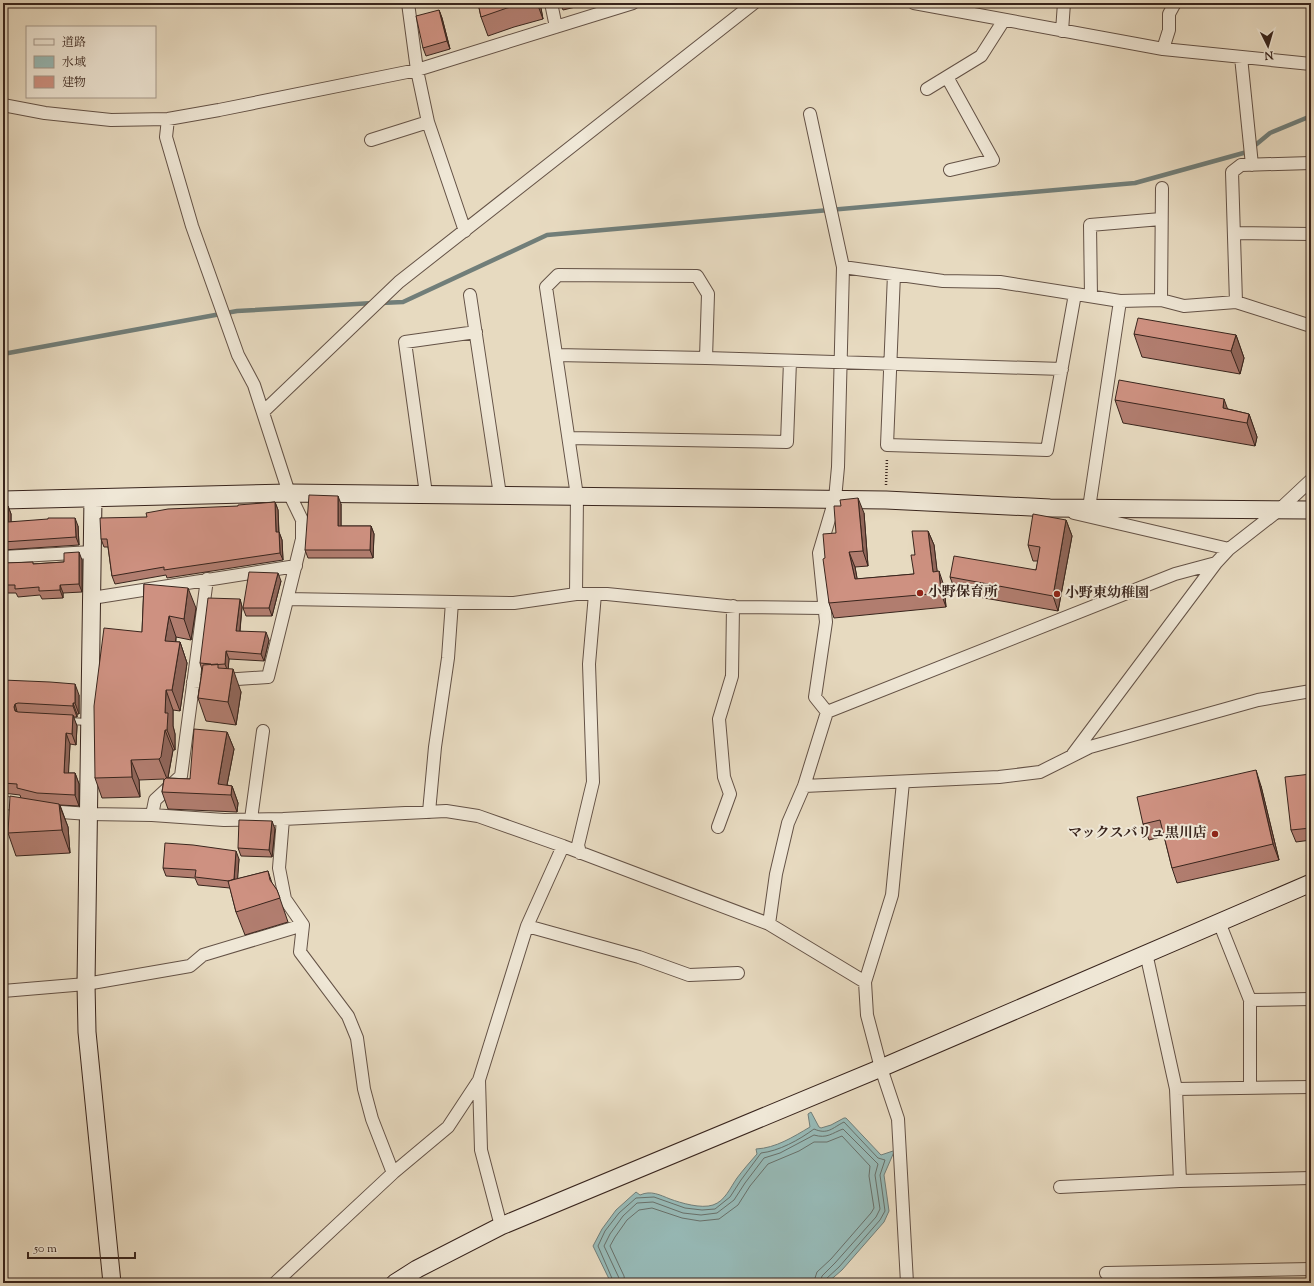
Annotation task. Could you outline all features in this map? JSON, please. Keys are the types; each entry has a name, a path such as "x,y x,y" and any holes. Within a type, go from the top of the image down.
{"street":[{"path":"408,3 417,70 428,122 465,231"},
{"path":"551,3 556,27"},
{"path":"3,105 45,114 111,120 168,119 226,109 417,70 633,3"},
{"path":"263,412 399,282 754,3"},
{"path":"914,3 1163,49 1311,64"},
{"path":"1062,31 1064,3"},
{"path":"1163,49 1169,30 1168,14 1175,3"},
{"path":"927,89 980,56 1004,20"},
{"path":"1241,57 1252,165"},
{"path":"947,77 992,160 950,170"},
{"path":"810,114 842,267 838,467 835,499 819,553 826,622 815,697 826,712"},
{"path":"168,119 166,137 192,226 238,355 254,385 289,493 302,520 302,538 296,566 268,677 193,682"},
{"path":"371,140 428,122"},
{"path":"1236,302 1232,172 1241,165 1311,163"},
{"path":"1161,300 1162,188"},
{"path":"1091,296 1090,225 1161,219"},
{"path":"1234,233 1311,234"},
{"path":"842,267 943,281 1000,282 1120,301 1161,300 1184,306 1236,302 1311,326"},
{"path":"894,274 887,445 1047,450 1075,294"},
{"path":"576,594 577,496 546,287 558,275 697,276 708,294 706,358"},
{"path":"470,295 500,495"},
{"path":"1089,508 1120,301"},
{"path":"426,494 404,342 476,332"},
{"path":"556,355 1062,369"},
{"path":"569,438 787,442 790,361"},
{"path":"1070,757 1216,563 1229,549 1279,510 1311,480"},
{"path":"3,500 289,493 426,494 886,500 1050,508 1311,510"},
{"path":"93,498 86,984 87,1032 112,1283"},
{"path":"1050,508 1229,549"},
{"path":"3,557 92,552"},
{"path":"826,712 1175,574 1216,563"},
{"path":"92,598 296,566"},
{"path":"152,816 155,800 181,776 207,579"},
{"path":"288,599 514,603 576,594 607,594 733,606 824,608"},
{"path":"580,852 578,845 593,782 589,664 595,594"},
{"path":"429,812 435,747 448,658 452,602"},
{"path":"718,827 730,794 724,777 719,719 732,676 733,606"},
{"path":"804,786 999,777 1040,772 1090,746 1251,702 1311,691"},
{"path":"769,924 776,874 788,823 804,786 826,712"},
{"path":"251,819 263,731"},
{"path":"903,782 892,895 865,982 867,1015 881,1068 898,1119 907,1283"},
{"path":"3,802 40,811 224,820 284,819 446,811 478,816 580,852 769,924 865,982"},
{"path":"284,819 280,868 285,899 303,925 300,952 348,1016 357,1038 364,1089 372,1119 393,1174"},
{"path":"275,1283 393,1174 448,1127 479,1080 527,926 563,846"},
{"path":"395,1283 416,1269 501,1226 881,1068 1311,883"},
{"path":"1219,922 1250,1000 1250,1088"},
{"path":"3,991 86,984 190,966 203,955 303,925"},
{"path":"527,926 639,957 689,975 738,973"},
{"path":"1146,953 1176,1088 1180,1182"},
{"path":"1250,1000 1311,999"},
{"path":"479,1080 481,1150 501,1226"},
{"path":"1176,1088 1311,1087"},
{"path":"1060,1186 1311,1178"},
{"path":"1120,1283 1106,1273 1311,1269"}],"lane":[{"path":"60,720 90,722"}],"path":[{"path":"886,500 887,445"}],"water":[{"path":"811,1112 821,1128 846,1118 881,1155 894,1152 884,1175 889,1211 884,1222 842,1270 827,1283 611,1283 593,1246 602,1229 616,1210 636,1192 640,1195 648,1193 655,1194 691,1205 713,1205 724,1197 737,1178 757,1154 756,1149 770,1147 791,1138 810,1127 808,1114"}],"building":[{"path":"478,3 529,3 507,8 481,17"},
{"path":"439,10 447,41 423,48 416,16"},
{"path":"1138,318 1236,335 1231,351 1134,334"},
{"path":"1119,380 1224,399 1223,408 1249,414 1247,423 1115,400"},
{"path":"309,495 338,496 338,526 371,526 370,550 305,550"},
{"path":"858,498 863,551 849,552 855,579 914,574 911,555 915,555 912,531 928,531 933,572 939,571 941,593 829,603 823,559 825,558 823,534 836,533 834,506 841,506 840,500"},
{"path":"275,502 276,532 279,532 280,553 164,570 164,567 112,576 107,539 101,539 100,518 147,517 146,513 168,509 238,506"},
{"path":"3,506 8,506 8,522 48,518 75,518 76,537 3,542"},
{"path":"1033,514 1066,520 1053,596 950,577 954,556 1036,570 1040,547 1028,545"},
{"path":"79,552 79,584 60,585 60,590 39,591 39,587 15,589 15,585 3,585 3,563 33,562 33,564 64,562 64,553"},
{"path":"249,572 278,573 269,608 243,608"},
{"path":"144,584 188,588 184,619 169,616 165,641 180,642 172,690 166,690 165,713 168,713 167,730 165,730 161,757 159,759 131,760 132,777 95,778 94,706 104,628 142,632"},
{"path":"208,598 240,599 236,631 266,632 261,654 226,651 225,664 211,665 200,663"},
{"path":"218,664 218,668 233,669 228,702 198,698 203,665"},
{"path":"3,680 75,684 75,703 73,703 73,706 18,703 15,704 14,707 15,711 18,712 73,715 72,734 66,733 64,773 75,773 75,795 37,793 17,788 17,784 3,783"},
{"path":"194,729 227,732 218,784 232,786 231,795 162,792 164,780 166,778 190,779"},
{"path":"1256,770 1273,844 1172,868 1160,820 1143,824 1137,797"},
{"path":"1311,774 1311,814 1309,814 1311,828 1291,830 1285,777"},
{"path":"10,796 59,804 62,830 8,833"},
{"path":"239,820 272,821 269,850 238,848"},
{"path":"165,843 236,851 234,879 229,881 195,877 196,870 163,868"},
{"path":"268,871 270,880 277,890 280,898 236,912 228,881"}],"waterway":[{"path":"381,303 403,302 547,235 1135,183 1247,152 1270,133 1311,116"},
{"path":"3,354 237,311 373,303"}],"place":[{"name":"小野保育所","path":"920,593"},
{"name":"小野東幼稚園","path":"1057,594"},
{"name":"マックスバリュ黒川店","path":"1215,834"}]}
